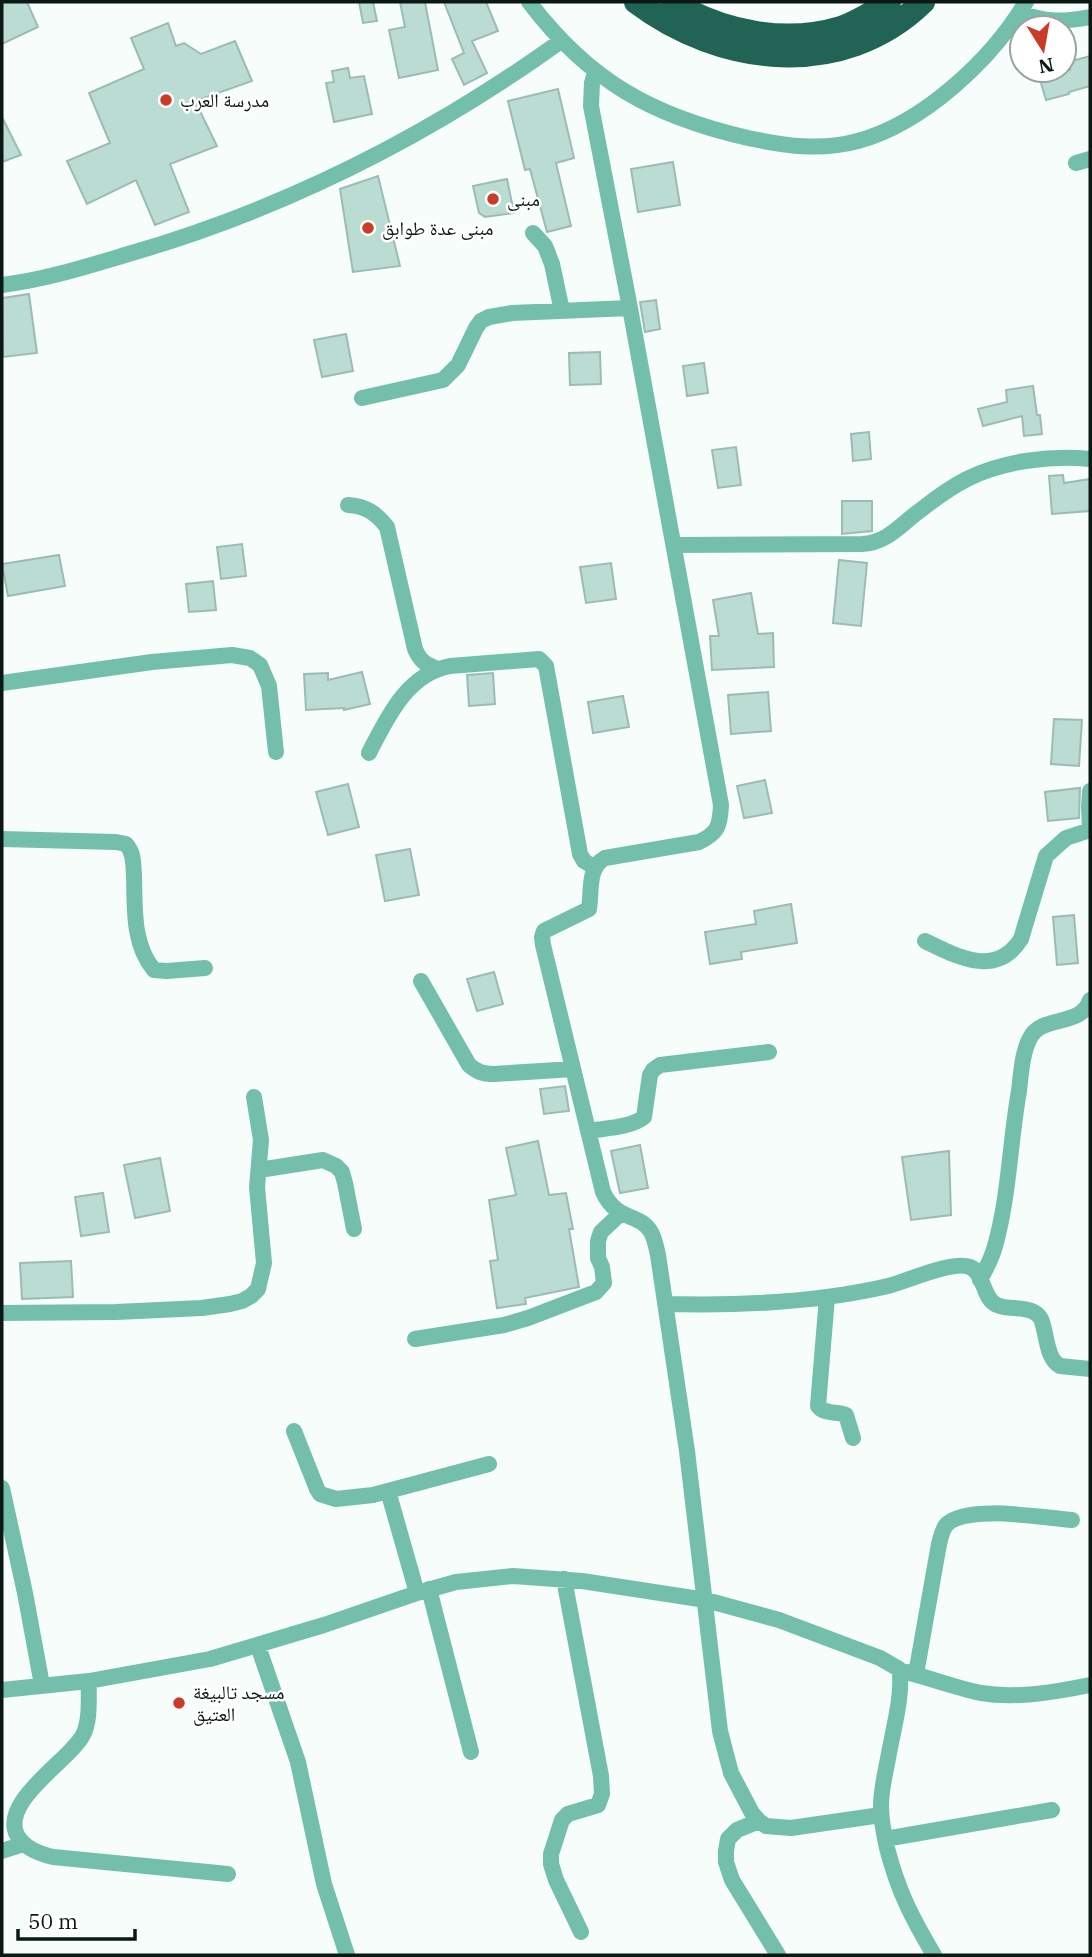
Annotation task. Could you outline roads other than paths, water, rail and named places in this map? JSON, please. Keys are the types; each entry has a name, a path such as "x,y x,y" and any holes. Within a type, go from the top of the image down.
{"highway":[{"path":"636,2 670,24 711,43 756,53 794,56 832,51 869,38 902,19 923,2"},
{"path":"672,2 722,25 761,34 802,35 841,28 889,2"}],"street":[{"path":"529,2 561,41 595,72 654,108 705,127 805,148 842,145 877,135 893,127 945,93 978,63 1023,7 1042,20 1054,22 1090,17"},
{"path":"2,285 170,242 300,193 426,128 510,78 561,41"},
{"path":"595,72 591,106 721,806 717,828 711,836 699,842 606,858 594,867 589,909 544,930 542,937 603,1192 609,1204 620,1214 645,1225 654,1237 687,1451 720,1731 727,1762 752,1813 766,1826 791,1828 881,1815"},
{"path":"533,233 545,246 552,264 562,311"},
{"path":"362,398 443,380 458,366 481,321 489,317 512,313 630,308"},
{"path":"674,545 871,544 885,538 948,491 987,470 1060,457 1090,459"},
{"path":"348,505 366,508 387,527 415,649 424,663 438,669"},
{"path":"2,683 152,662 232,655 250,658 260,665 269,686 276,752"},
{"path":"369,753 398,701 438,669 540,659 546,667 580,854 584,861 594,867"},
{"path":"925,941 971,961 999,958 1014,950 1021,939 1046,856 1066,838 1090,830 1090,791"},
{"path":"2,839 126,844 132,855 139,940 148,962 155,970 205,968"},
{"path":"421,981 469,1065 475,1070 494,1074 573,1069"},
{"path":"980,1280 995,1247 1000,1223 1015,1113 1029,1039 1039,1029 1079,1016 1088,1008 1090,1000"},
{"path":"588,1131 638,1122 644,1117 650,1075 660,1065 769,1052"},
{"path":"2,1314 202,1308 242,1301 258,1289 263,1271 257,1187 261,1140 254,1097"},
{"path":"259,1170 323,1160 336,1166 342,1172 354,1229"},
{"path":"415,1339 504,1325 596,1292 604,1283 597,1249 599,1236 620,1214"},
{"path":"665,1304 770,1302 827,1297 887,1286 954,1265 973,1268 990,1300 996,1305 1031,1311 1040,1316 1056,1364 1090,1369"},
{"path":"827,1297 818,1406 826,1412 846,1415 853,1438"},
{"path":"294,1431 320,1494 336,1499 373,1495 489,1464"},
{"path":"2,1488 6,1533 42,1685"},
{"path":"388,1491 423,1591 471,1752"},
{"path":"916,1674 939,1544 944,1527 948,1523 982,1512 1072,1520"},
{"path":"2,1690 89,1681 210,1659 324,1625 423,1591 456,1582 513,1576 564,1579 706,1600 779,1620 880,1658 898,1669 981,1693 1008,1695 1090,1685"},
{"path":"564,1579 601,1776 602,1794 598,1805 568,1814 562,1819 551,1854 556,1880 581,1932"},
{"path":"258,1646 298,1762 324,1884 347,1955"},
{"path":"898,1669 900,1680 897,1706 882,1790 881,1815 900,1893 934,1955"},
{"path":"89,1681 85,1732 32,1789 17,1810 15,1828 18,1838 40,1854 53,1857 228,1874"},
{"path":"885,1839 1052,1810"},
{"path":"759,1821 737,1830 728,1839 726,1862 732,1880 778,1955"},
{"path":"2,1851 24,1844"}],"place":[{"name":"مدرسة العرب","path":"166,100"},
{"name":"مبنى","path":"493,199"},
{"name":"مبنى عدة طوابق","path":"368,228"},
{"name":"مسجد تالبيغة العتيق","path":"179,1703"}]}
